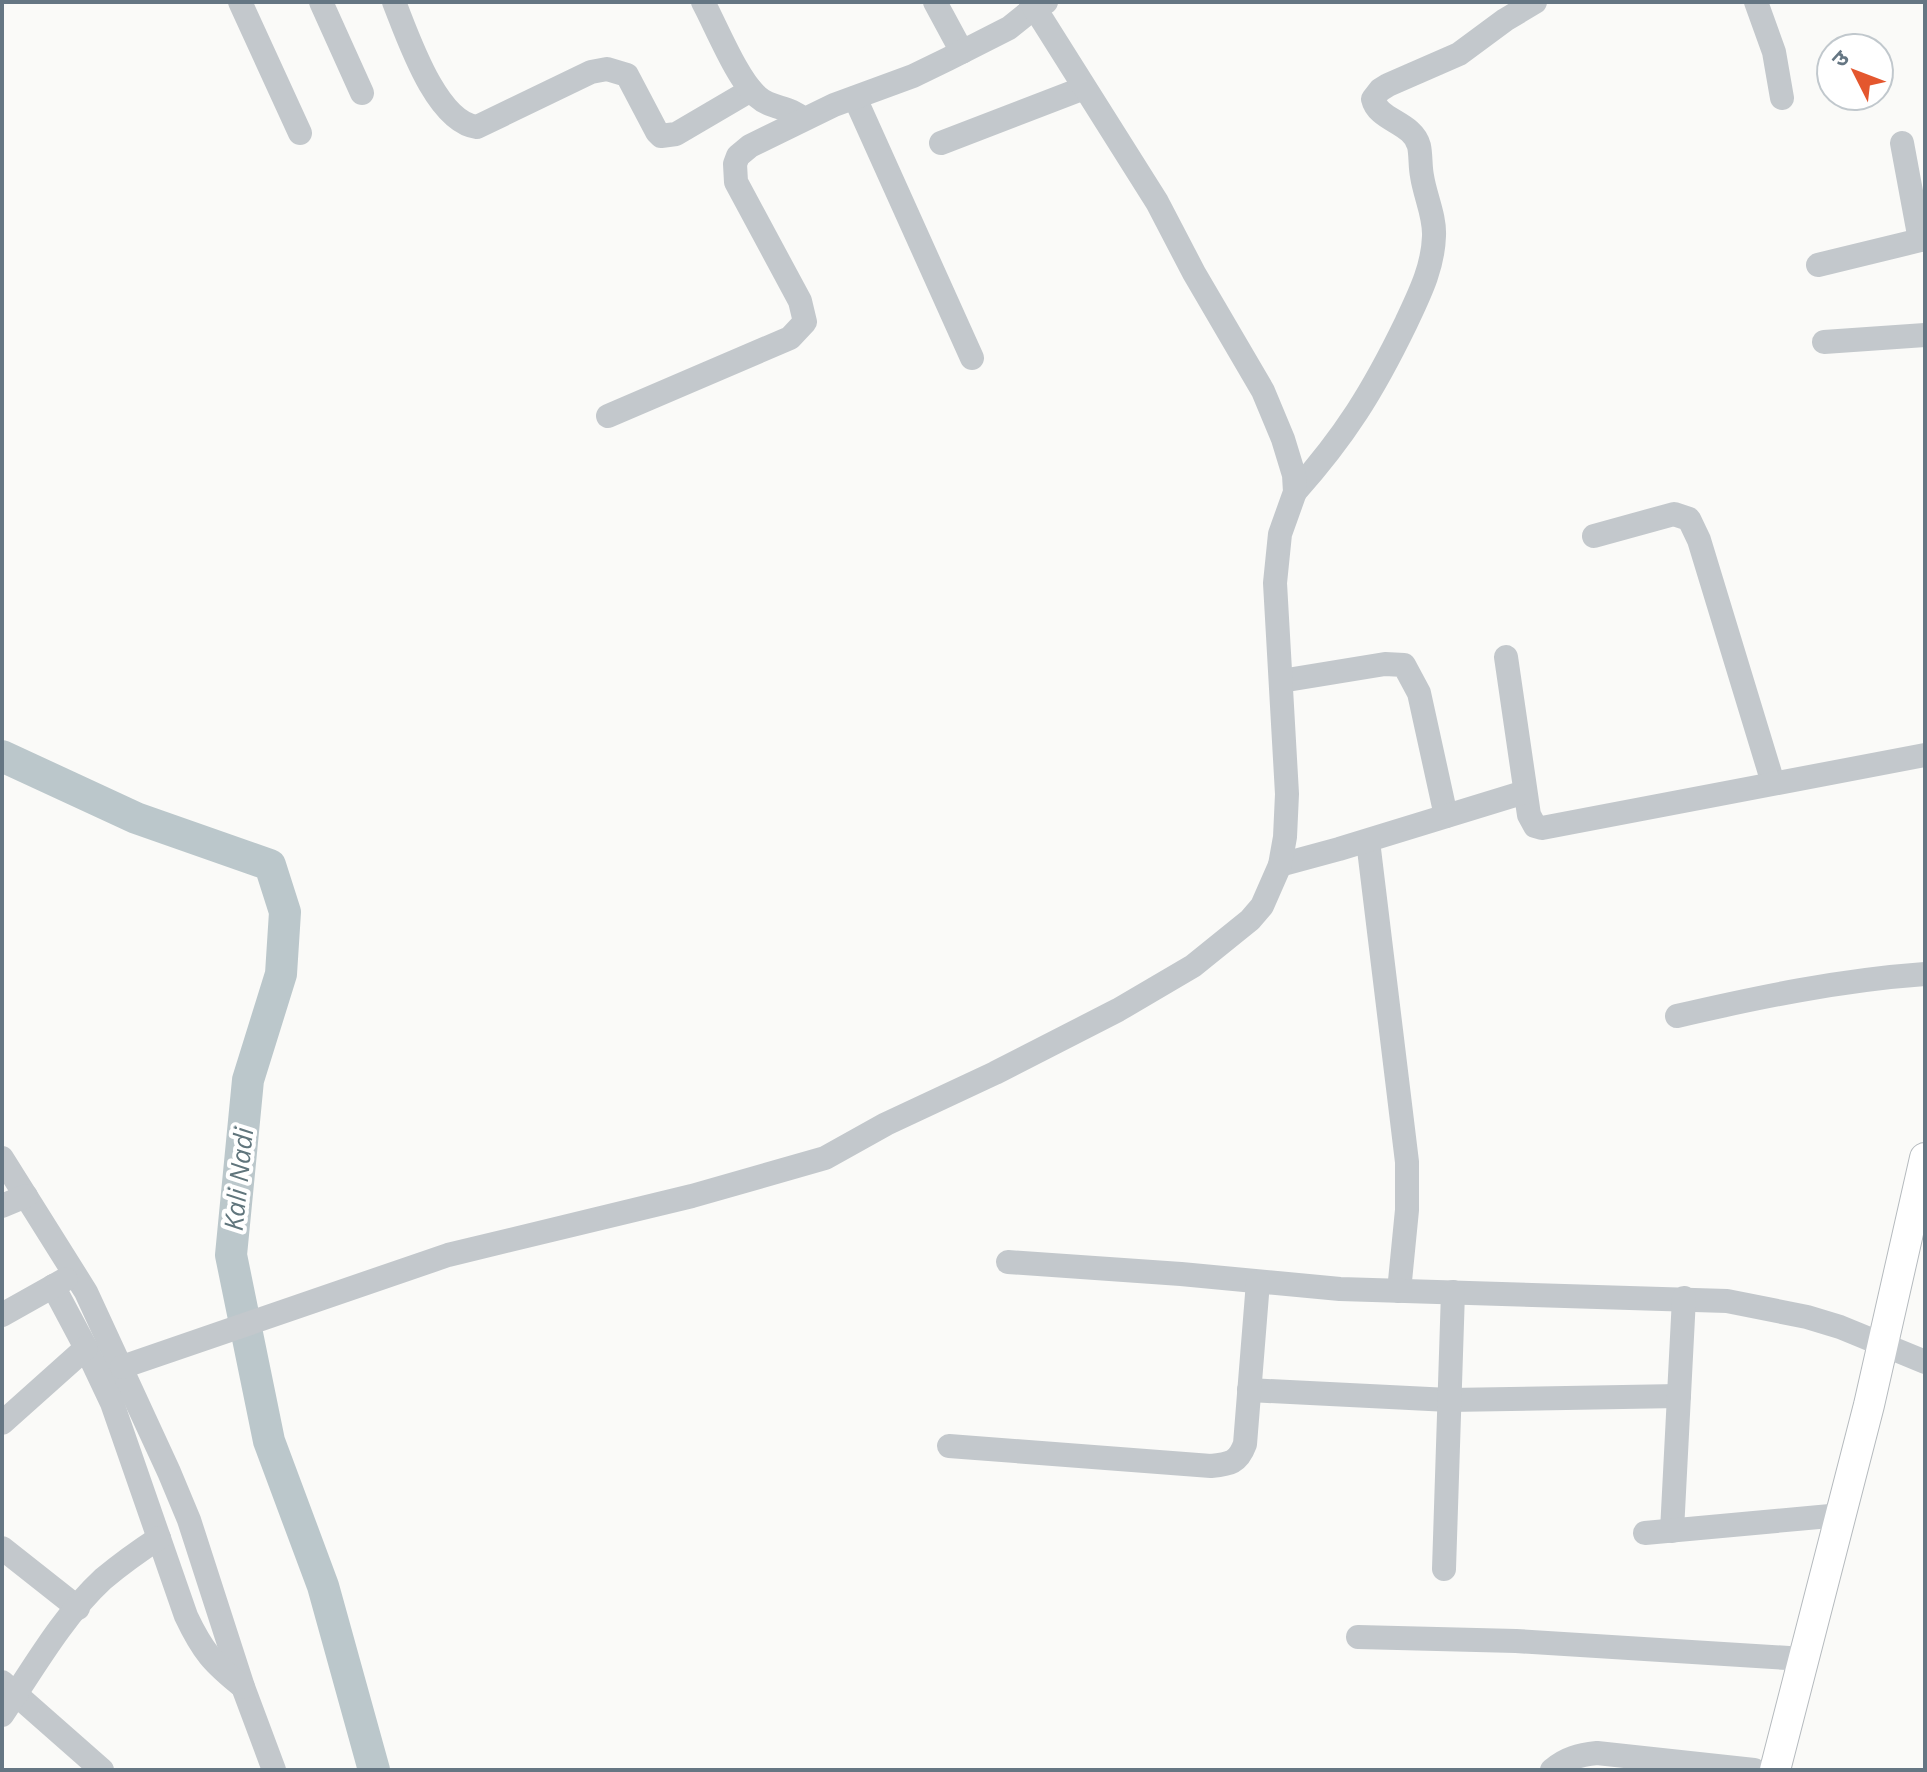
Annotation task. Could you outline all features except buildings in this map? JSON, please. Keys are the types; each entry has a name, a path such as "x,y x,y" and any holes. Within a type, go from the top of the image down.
{"main road":[{"path":"1775,1770 1883,1344 1925,1158"}],"street":[{"path":"240,2 300,133"},
{"path":"321,2 362,93"},
{"path":"394,2 416,56 438,96 450,113 467,125 477,127 591,72 607,69 627,75 661,136 676,134 751,90"},
{"path":"703,2 751,90 770,105 796,112 803,119"},
{"path":"935,2 962,52"},
{"path":"122,1367 448,1255 692,1196 825,1158 886,1124 1067,1037 1193,966 1250,920 1262,906 1280,865 1285,837 1287,794 1275,583 1280,534 1295,492 1338,443 1376,385 1420,292 1432,254 1433,219 1421,173 1417,139 1377,108 1373,99 1388,85 1459,54 1535,2"},
{"path":"1756,2 1774,52 1782,98"},
{"path":"608,416 790,338 805,322 800,301 736,182 735,164 744,150 803,119 913,76 962,52 1009,28 1037,4 1084,88 1157,202 1194,273 1263,391 1287,451 1295,492"},
{"path":"941,143 1084,88"},
{"path":"855,98 972,358"},
{"path":"1818,265 1923,239 1902,143"},
{"path":"1824,342 1925,335"},
{"path":"1594,536 1674,514 1689,519 1699,540 1773,783"},
{"path":"1506,657 1531,821 1542,828 1925,755"},
{"path":"1281,681 1385,664 1404,665 1419,693 1446,816"},
{"path":"1280,865 1525,792"},
{"path":"1368,841 1407,1162 1407,1210 1399,1291"},
{"path":"1677,1016 1769,994 1867,979 1925,974"},
{"path":"2,1158 75,1274 122,1367 189,1520 243,1687 274,1770"},
{"path":"2,1206 26,1196"},
{"path":"1008,1262 1340,1289 1727,1301 1777,1310 1840,1327 1925,1362"},
{"path":"2,1315 75,1274"},
{"path":"949,1446 1211,1466 1231,1464 1240,1456 1245,1444 1258,1282"},
{"path":"53,1286 112,1403 186,1616 198,1642 212,1662 243,1687"},
{"path":"1444,1569 1453,1292"},
{"path":"1672,1531 1684,1298"},
{"path":"2,1423 86,1348"},
{"path":"1249,1390 1449,1400 1679,1396"},
{"path":"1645,1533 1841,1515"},
{"path":"2,1715 9,1688 101,1581 159,1538"},
{"path":"2,1549 78,1608"},
{"path":"1358,1637 1516,1641 1804,1659"},
{"path":"9,1688 102,1770"},
{"path":"1552,1770 1562,1761 1577,1755 1597,1753 1754,1770"}],"waterway":[{"name":"Kali Nadi","path":"2,756 136,818 270,865 285,912 281,974 248,1080 231,1255 269,1441 323,1586 374,1770"}]}
